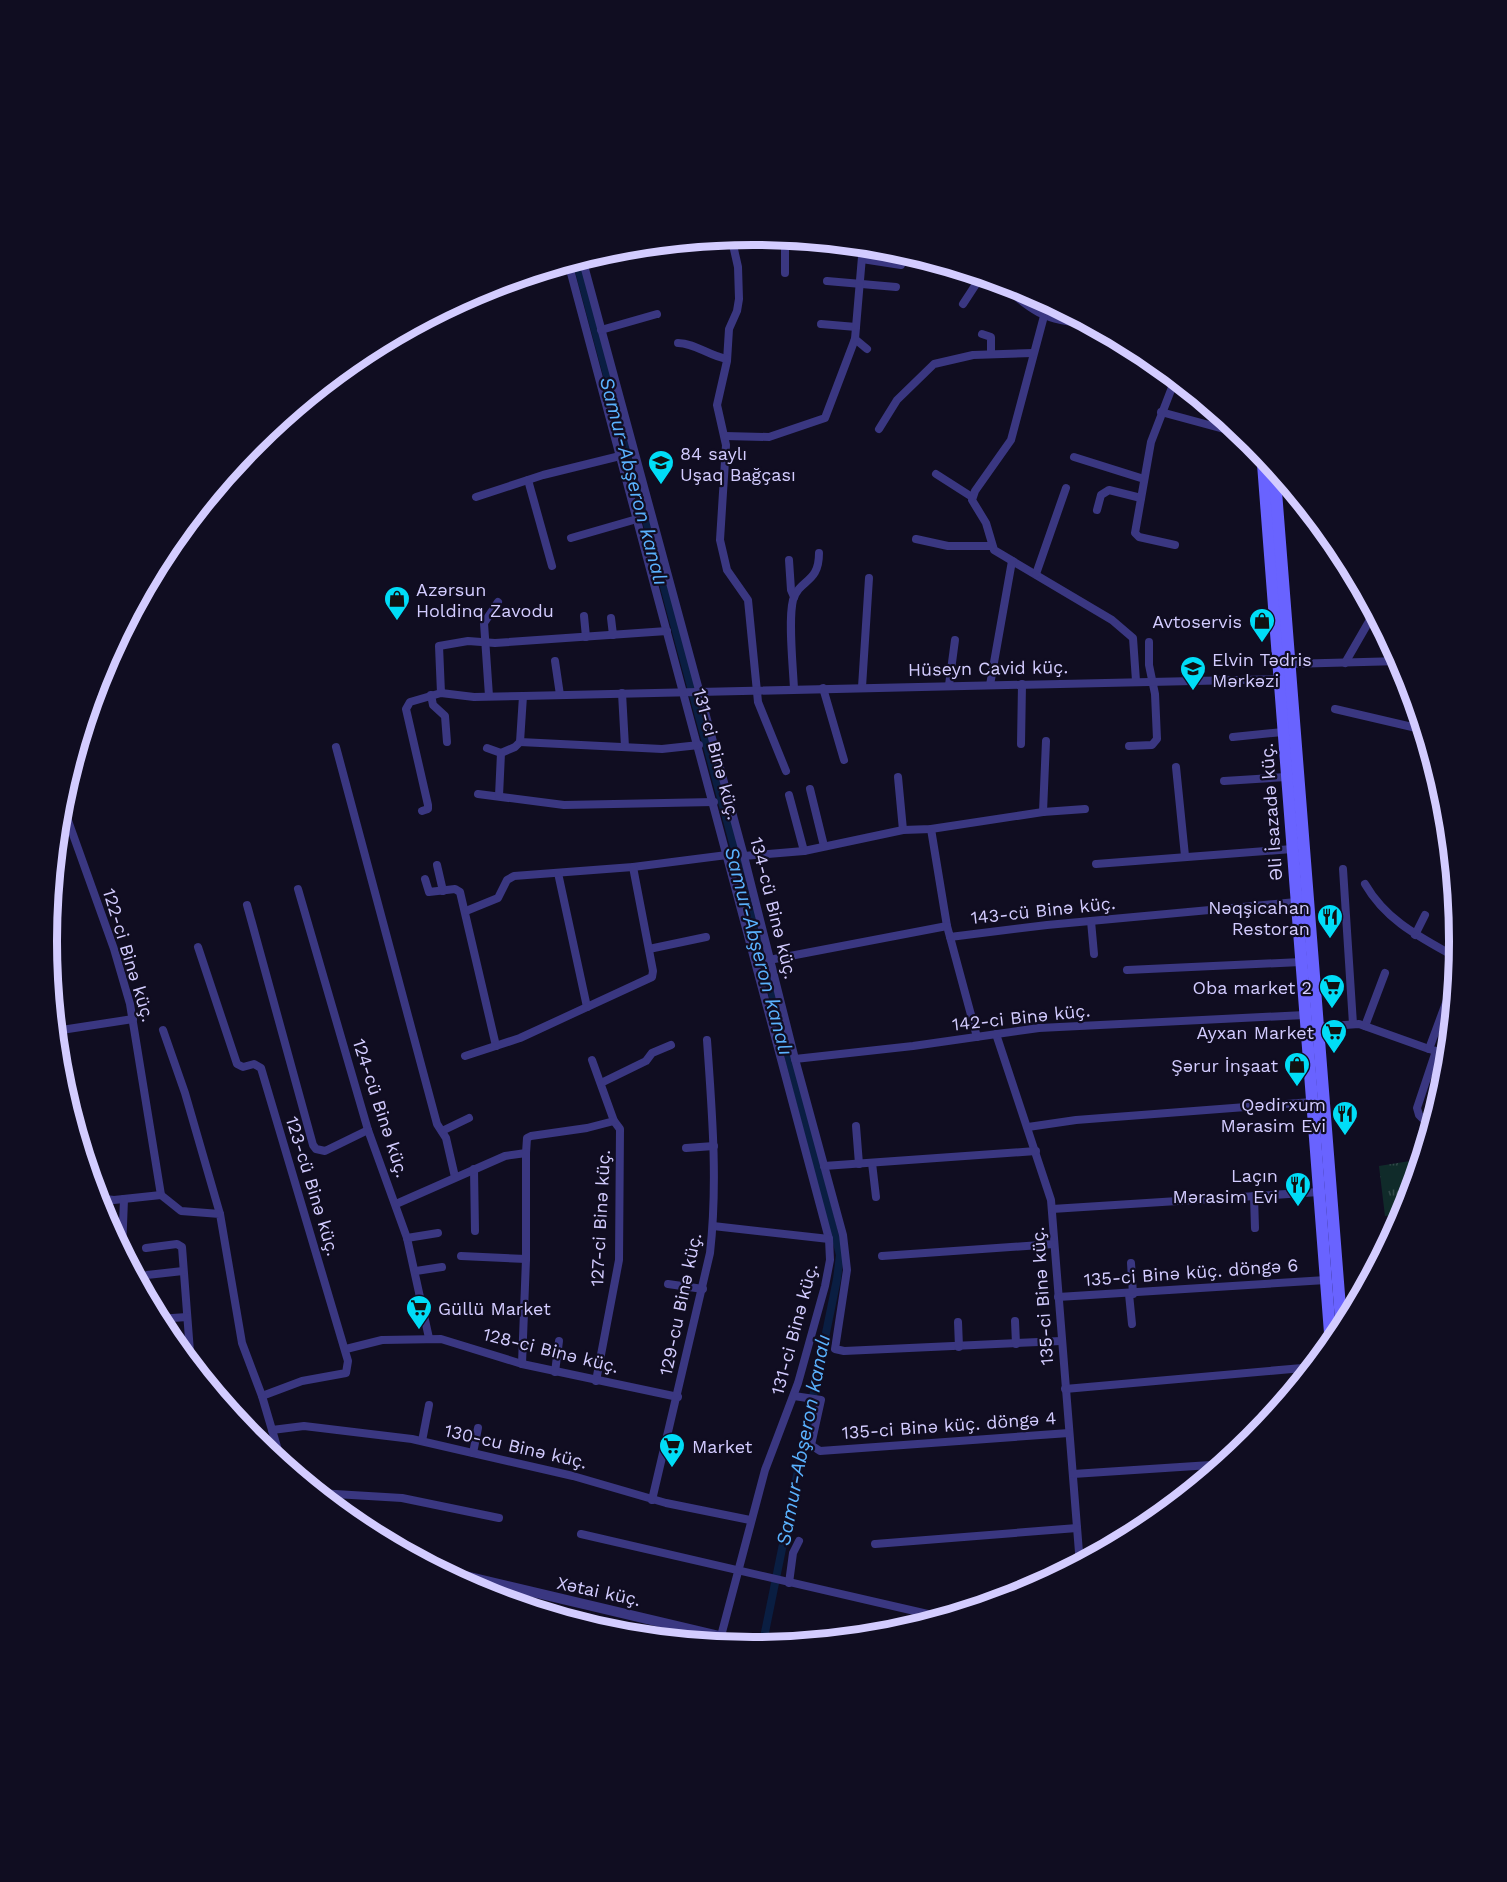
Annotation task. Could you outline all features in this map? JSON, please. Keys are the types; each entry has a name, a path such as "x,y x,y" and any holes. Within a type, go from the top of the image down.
{"main road":[{"path":"1264,468 1283,664"},
{"path":"1275,479 1284,679"},
{"name":"Əli İsazadə küç.","path":"1284,679 1283,732 1286,777 1301,962 1311,1021 1311,1102 1326,1280 1339,1319"},
{"name":"Əli İsazadə küç.","path":"1284,679 1311,1021 1339,1318"}],"street":[{"path":"734,245 738,267 739,299 737,311 729,329 727,358 717,405 725,436 720,540 727,570 748,600 760,710 786,771"},
{"path":"785,246 785,273"},
{"path":"725,436 769,437 825,418 855,339 862,253"},
{"path":"862,259 901,265"},
{"name":"134-cü Binə küç.","path":"584,266 744,856 769,960 843,1235 847,1270 834,1341 835,1348 838,1350 959,1347"},
{"name":"131-ci Binə küç.","path":"570,269 714,801 829,1239 829,1268 794,1396 772,1448 750,1520 721,1635"},
{"path":"827,281 896,287"},
{"path":"963,304 978,281"},
{"path":"1014,296 1023,304 1044,316 1067,319"},
{"path":"601,330 657,314"},
{"path":"992,546 992,536 973,504 972,497 1011,440 1044,316"},
{"path":"821,324 856,327"},
{"path":"982,334 991,337 991,354"},
{"path":"855,339 867,349"},
{"path":"678,344 691,345 707,354 727,358"},
{"path":"879,429 897,400 914,387 934,364 991,354 1033,353"},
{"path":"1173,384 1151,442 1136,536 1175,545"},
{"path":"1161,412 1226,430"},
{"path":"476,497 528,480 620,456"},
{"path":"1074,457 1144,479"},
{"path":"936,474 972,497"},
{"path":"528,480 552,566"},
{"path":"1036,573 1066,488"},
{"path":"1097,510 1101,495 1109,490 1141,498"},
{"path":"571,538 637,519"},
{"path":"916,539 948,546 992,546 1012,561 1036,573 1112,620 1133,638 1136,681"},
{"path":"794,597 816,574 819,553"},
{"path":"789,560 791,590 794,597 794,689"},
{"path":"990,685 1012,561"},
{"path":"862,687 869,578"},
{"path":"489,696 485,617 498,602"},
{"path":"584,616 586,637"},
{"path":"611,618 614,635"},
{"path":"1346,663 1371,619"},
{"path":"441,693 439,646 468,641 586,637 667,631"},
{"path":"949,685 955,640"},
{"path":"1129,746 1156,743 1155,694 1149,665 1149,642"},
{"path":"555,661 560,695"},
{"path":"1283,664 1391,661"},
{"name":"Hüseyn Cavid küç.","path":"683,692 1152,680 1284,679"},
{"path":"1021,744 1022,684"},
{"path":"823,688 844,760"},
{"path":"422,811 429,808 406,709 410,702 441,693 523,696 683,692"},
{"path":"622,693 625,747"},
{"path":"431,695 433,705 446,716 447,742"},
{"path":"488,748 501,753 515,747 520,742 523,696"},
{"path":"1335,709 1416,728"},
{"path":"1233,737 1283,732"},
{"path":"1043,812 1046,741"},
{"path":"520,742 673,749 699,746"},
{"path":"336,747 456,1177"},
{"path":"499,796 501,753"},
{"path":"1176,767 1185,856"},
{"path":"898,777 903,830"},
{"path":"1224,781 1286,777"},
{"path":"810,789 824,846"},
{"path":"478,794 564,805 714,801"},
{"path":"789,795 804,851"},
{"path":"744,856 804,851 903,830 931,829 1043,812 1085,809"},
{"name":"122-ci Binə küç.","path":"68,820 114,949 133,1019 161,1195"},
{"path":"931,829 948,926"},
{"path":"1096,864 1292,849"},
{"path":"465,911 498,898 510,877 633,867 727,855"},
{"path":"437,866 443,891"},
{"path":"465,1056 520,1038 652,976 633,867"},
{"path":"1342,869 1353,1024"},
{"path":"558,873 587,1007"},
{"path":"425,879 429,891 459,890 495,1046"},
{"path":"1365,884 1373,898 1395,921 1450,954"},
{"name":"124-cü Binə küç.","path":"298,889 368,1130 407,1239 416,1271 429,1338"},
{"name":"143-cü Binə küç.","path":"769,960 948,926 950,937 1296,902"},
{"path":"247,904 313,1145 320,1151 325,1151 368,1130"},
{"path":"1415,935 1425,915"},
{"path":"1091,921 1094,954"},
{"path":"649,949 706,937"},
{"path":"950,937 977,1037"},
{"name":"123-cü Binə küç.","path":"198,947 237,1064 243,1067 254,1064 261,1068 346,1349 349,1366 346,1373 302,1381 262,1396"},
{"path":"1127,970 1301,962"},
{"path":"1365,1026 1384,973"},
{"path":"1426,1122 1419,1115 1417,1108 1447,1005"},
{"path":"63,1030 133,1019"},
{"name":"142-ci Binə küç.","path":"795,1059 1061,1026 1251,1019 1365,1026 1441,1053"},
{"path":"163,1030 185,1093 220,1214 242,1343 262,1396 278,1449"},
{"name":"135-ci Binə küç.","path":"996,1034 1036,1151 1052,1209 1080,1556"},
{"name":"129-cu Binə küç.","path":"652,1500 703,1289 713,1226 714,1146 706,1040"},
{"path":"601,1083 646,1061 652,1053 670,1045"},
{"name":"127-ci Binə küç.","path":"592,1060 614,1120 620,1129 619,1260 596,1381"},
{"path":"1028,1127 1076,1120 1311,1102"},
{"path":"442,1131 469,1119"},
{"path":"522,1364 527,1138 587,1128 614,1120"},
{"path":"856,1126 859,1164"},
{"path":"686,1148 714,1146"},
{"path":"824,1166 1036,1151"},
{"path":"396,1204 505,1156 525,1153"},
{"path":"872,1163 876,1197"},
{"path":"474,1169 475,1230"},
{"path":"1052,1209 1319,1192"},
{"path":"106,1198 161,1195 181,1211 220,1214"},
{"path":"1254,1196 1255,1228"},
{"path":"123,1235 124,1199"},
{"path":"713,1226 829,1239"},
{"path":"407,1239 438,1233"},
{"path":"882,1256 1054,1244"},
{"path":"146,1248 180,1245 189,1349"},
{"path":"461,1256 526,1259"},
{"path":"1131,1263 1132,1324"},
{"path":"416,1271 442,1267"},
{"path":"147,1275 183,1271"},
{"name":"135-ci Binə küç. döngə 6","path":"1058,1297 1326,1280"},
{"path":"668,1284 703,1289"},
{"path":"168,1318 187,1317"},
{"path":"1015,1321 1016,1344"},
{"path":"958,1322 959,1347 1061,1341"},
{"name":"128-ci Binə küç.","path":"346,1349 371,1342 429,1338 457,1342 522,1364 678,1397"},
{"path":"555,1372 558,1341"},
{"name":"135-ci Binə küç. döngə 4","path":"1065,1389 1304,1368"},
{"name":"135-ci Binə küç. döngə 4","path":"794,1396 818,1398 821,1404 811,1445 820,1451 1069,1433"},
{"path":"422,1441 429,1405"},
{"name":"130-cu Binə küç.","path":"272,1430 304,1426 422,1441 573,1476 652,1500 750,1520"},
{"path":"473,1453 478,1428"},
{"path":"1073,1474 1213,1465"},
{"path":"329,1494 402,1498 499,1518"},
{"path":"874,1544 1077,1528"},
{"path":"581,1534 769,1580 931,1615"},
{"path":"785,1582 793,1553 799,1541"},
{"name":"Xətai küç.","path":"475,1579 727,1637"},
{"path":"525,1599 527,1592"}],"green space":[{"path":"1410,1161 1411,1170 1394,1215 1385,1216 1379,1166"}],"waterway":[{"name":"Samur-Abşeron kanalı","path":"578,267 733,843 840,1255 764,1638"}],"place":[{"name":"84 saylı Uşaq Bağçası","path":"661,486"},
{"name":"Azərsun Holdinq Zavodu","path":"397,622"},
{"name":"Avtoservis","path":"1262,644"},
{"name":"Elvin Tədris Mərkəzi","path":"1193,692"},
{"name":"Nəqşicahan Restoran","path":"1330,940"},
{"name":"Oba market 2","path":"1332,1010"},
{"name":"Ayxan Market","path":"1334,1055"},
{"name":"Şərur İnşaat","path":"1297,1088"},
{"name":"Qədirxum Mərasim Evi","path":"1345,1137"},
{"name":"Laçın Mərasim Evi","path":"1298,1208"},
{"name":"Güllü Market","path":"419,1331"},
{"name":"Market","path":"672,1469"}]}
